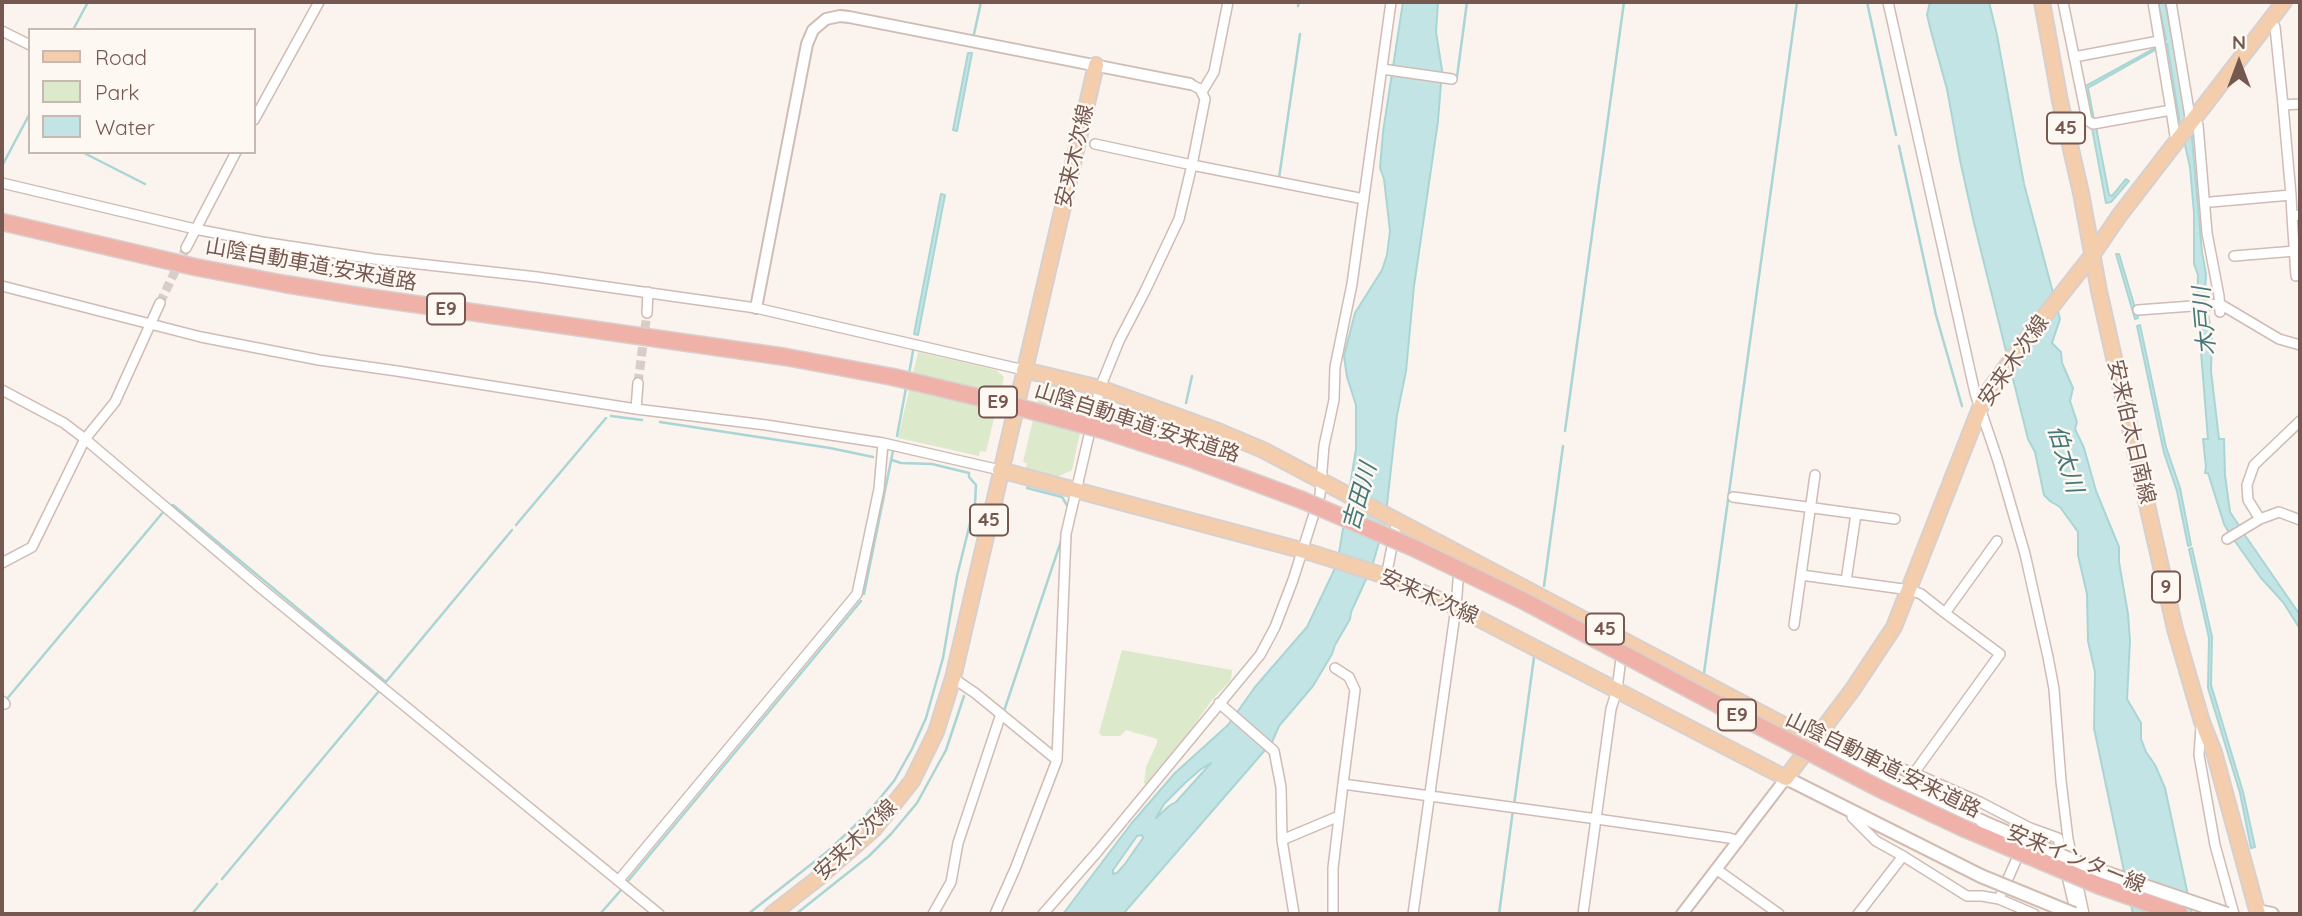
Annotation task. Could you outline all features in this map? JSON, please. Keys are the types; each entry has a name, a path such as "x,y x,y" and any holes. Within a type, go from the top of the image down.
{"highway":[{"name":"山陰自動車道;安来道路","path":"2,222 141,255 285,284 786,357 1003,403 1192,459 1414,548 1513,596 1882,790 1963,828 2089,882 2180,914"},
{"name":"山陰自動車道;安来道路","path":"2,228 193,273 358,303 892,380"},
{"name":"山陰自動車道;安来道路","path":"1301,502 1521,606 1879,795 1960,834 2099,892 2163,914"}],"main road":[{"name":"45","path":"2042,2 2093,254"},
{"path":"2093,254 2119,216 2284,2"},
{"name":"安来木次線","path":"772,914 859,844 891,810 924,759 936,732 953,678 1096,65"},
{"name":"安来木次線","path":"1000,470 1308,552 1384,576 1456,607 1786,778 1894,627 1988,392 2093,254"},
{"name":"安来伯太日南線","path":"2093,254 2175,629 2262,913"},
{"name":"45","path":"1024,370 1100,388 1263,450 1814,741"},
{"name":"安来インター線","path":"1814,741 1983,822 2086,866 2227,914"},
{"path":"1786,778 1981,876 2075,914"}],"street":[{"path":"256,116 319,2"},
{"path":"1202,92 1214,72 1228,2"},
{"path":"1042,914 1220,705 1268,643 1308,552 1324,481 1334,400 1335,367 1352,284 1391,2"},
{"path":"1888,2 1932,206 1980,408 2025,554 2048,657 2054,689 2063,839 2075,914"},
{"path":"2063,2 2087,120 2094,124 2171,110"},
{"path":"2153,2 2178,139"},
{"path":"2171,2 2192,122 2198,125 2207,233 2219,307"},
{"path":"756,308 807,44 813,30 821,22 833,17 849,17 1190,84 1202,92 1205,103 1179,219 1119,341 1100,388 1065,545 1057,760 995,914"},
{"path":"2268,21 2275,27 2291,195 2296,215 2296,276"},
{"path":"2,31 28,44"},
{"path":"2074,57 2159,41"},
{"path":"1383,69 1450,79"},
{"path":"2283,106 2300,104"},
{"path":"1095,144 1364,199"},
{"path":"186,248 235,154"},
{"path":"2,183 195,229 374,259 537,277 756,308 1024,370"},
{"path":"2211,202 2291,195"},
{"path":"2234,256 2295,251"},
{"path":"2,286 201,337 319,360 636,409 883,443 1000,470"},
{"path":"647,313 649,292"},
{"path":"2,563 32,547 85,439 115,402 160,303"},
{"path":"2138,310 2219,307 2279,339 2300,345"},
{"path":"636,409 638,383"},
{"path":"2,390 54,418 85,439 262,589 659,914"},
{"path":"2260,519 2248,499 2247,485 2255,465 2300,421"},
{"path":"619,880 857,594 880,489 883,443"},
{"path":"1794,625 1815,475"},
{"path":"1732,497 1895,519"},
{"path":"2227,539 2260,519 2279,512 2300,520"},
{"path":"1846,581 1856,514"},
{"path":"1384,576 1396,520"},
{"path":"1945,613 1997,541"},
{"path":"1413,914 1456,607 1460,554"},
{"path":"1801,575 1910,590 1921,594 2000,654 1914,773"},
{"path":"1583,914 1623,638"},
{"path":"1333,914 1333,868 1355,690 1349,677 1335,668"},
{"path":"953,678 1057,760"},
{"path":"1220,705 1274,751 1281,787 1282,840 1294,914"},
{"path":"933,914 951,881 958,843 1000,714"},
{"path":"2202,722 2199,755 2215,845 2234,914"},
{"path":"1880,774 1894,766 1914,773 2030,828 2063,839"},
{"path":"1682,914 1786,778"},
{"path":"1343,784 1739,841"},
{"path":"1853,811 1852,817 1876,841 1967,896 1999,899 2034,914"},
{"path":"1282,840 1339,816"},
{"path":"1999,899 2030,828"},
{"path":"2063,839 2084,914"},
{"path":"1858,914 1903,856"},
{"path":"1716,869 1775,913"}],"green space":[{"path":"918,352 996,370 1004,377 986,452 980,451 979,456 898,438"},
{"path":"1046,383 1073,389 1085,410 1072,470 1055,478 1025,470 1027,463 1023,462 1041,386 1045,387"},
{"path":"1122,650 1232,670 1231,680 1146,784 1146,767 1157,739 1126,730 1120,736 1102,736 1099,733"}],"water":[{"name":"吉田川","path":"1403,2 1438,2 1436,32 1442,70 1438,121 1414,286 1406,371 1397,415 1385,522 1371,570 1338,559 1356,449 1356,405 1344,356 1355,313 1382,270 1387,255 1390,231 1384,179 1380,168"},
{"name":"伯太川","path":"1930,2 1989,2 2024,184 2060,319 2052,343 2061,352 2062,363 2073,388 2070,401 2077,422 2075,429 2119,547 2130,641 2127,699 2141,723 2141,739 2165,788 2192,914 2133,914 2094,728 2095,672 2088,641 2087,594 2078,555 2078,532 2060,507 2044,495 2035,452 2028,439 1974,223 1947,89 1927,15"},
{"path":"2158,2 2165,2 2188,121 2181,131 2167,44 2163,46 2166,39"},
{"path":"2157,47 2088,88 2094,120 2090,119 2084,87"},
{"path":"968,53 972,53 957,131 953,130"},
{"path":"2096,127 2109,195 2112,196 2126,179 2129,181 2111,202 2106,203 2092,128"},
{"path":"2191,127 2206,274 2207,304 2197,305 2194,213 2190,167 2183,136"},
{"path":"941,194 945,195 918,335 914,334"},
{"path":"2116,254 2119,254 2138,318 2135,319"},
{"name":"木戸川","path":"2199,306 2207,306 2212,339 2211,371 2219,439 2224,439 2230,512 2242,530 2231,536 2224,524 2208,473 2205,473 2203,439 2208,439 2201,352 2203,333"},
{"path":"2140,325 2166,447 2180,488 2191,545 2188,546 2177,491 2164,453 2137,326"},
{"path":"2242,531 2300,615 2300,629 2283,602 2261,578 2232,537"},
{"path":"2192,548 2212,637 2211,685 2243,792 2255,847 2251,848 2240,793 2208,688 2209,638 2189,549"},
{"path":"1337,564 1368,575 1350,619 1313,686 1279,726 1272,742 1123,914 1063,914 1131,824 1175,773 1228,725 1255,687 1307,627","holes":["1211,763 1176,802 1156,818 1164,804","1142,835 1143,838 1125,864 1113,874 1113,870 1137,836"]}],"waterway":[{"path":"74,28 88,2"},
{"path":"974,34 981,2"},
{"path":"1298,6 1299,2"},
{"path":"1457,77 1467,2"},
{"path":"1565,431 1624,2"},
{"path":"1704,673 1797,2"},
{"path":"1867,2 1896,135"},
{"path":"1279,178 1300,34"},
{"path":"2,166 28,117"},
{"path":"1899,146 1936,315 1962,406"},
{"path":"86,154 145,184"},
{"path":"909,374 913,351"},
{"path":"1186,403 1192,376"},
{"path":"897,436 906,388"},
{"path":"611,416 642,420"},
{"path":"516,525 606,418"},
{"path":"660,422 873,457"},
{"path":"1544,586 1563,446"},
{"path":"864,594 893,451"},
{"path":"748,914 828,851 866,815 894,781 926,718 943,658 957,576 975,503 976,485 969,473 932,464 892,460"},
{"path":"1027,488 1062,497 1068,507"},
{"path":"6,700 164,511 173,505 386,682"},
{"path":"385,683 512,530"},
{"path":"1003,714 1062,538"},
{"path":"628,881 861,601"},
{"path":"1514,805 1534,657"},
{"path":"222,879 379,691"},
{"path":"796,914 869,856 917,803 946,750 964,696"},
{"path":"1499,914 1513,810"},
{"path":"192,914 217,884"},
{"path":"600,914 621,890"}],"tunnel":[{"path":"160,303 186,248"},
{"path":"638,383 647,313"}]}
